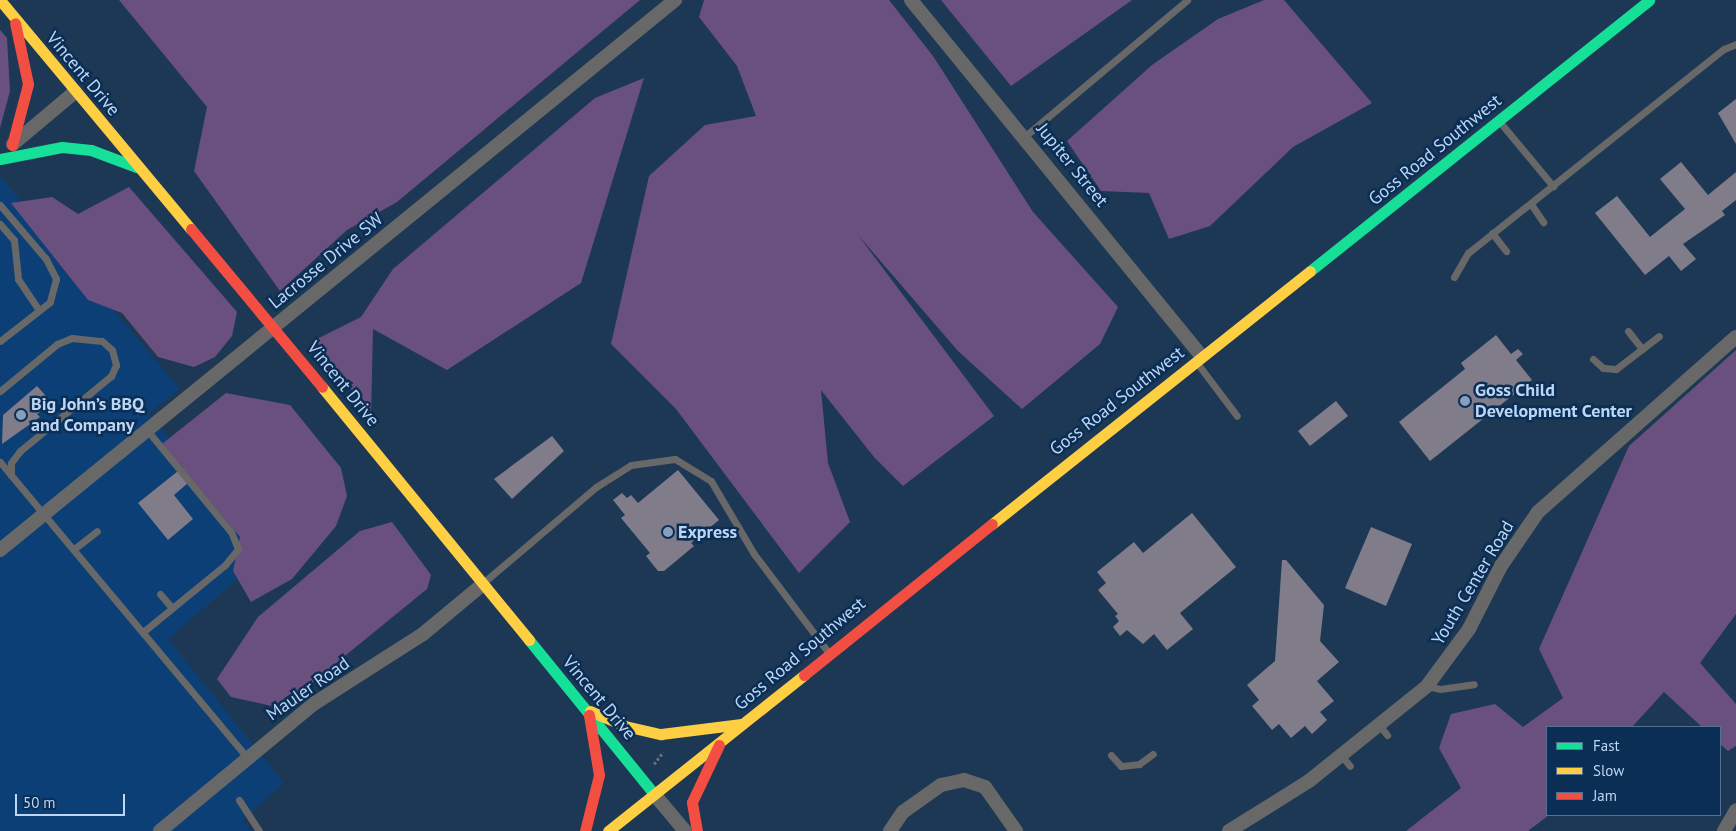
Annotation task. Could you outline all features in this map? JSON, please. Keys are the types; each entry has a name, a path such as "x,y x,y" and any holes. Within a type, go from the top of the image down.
{"street":[{"name":"Vincent Drive","path":"0,0 137,167 273,327 482,584 588,710 654,794"},
{"name":"Lacrosse Drive SW","path":"1,547 675,0"},
{"name":"Jupiter Street","path":"911,0 1024,137 1198,359"},
{"name":"Goss Road Southwest","path":"608,831 743,724 828,652 1649,0"},
{"path":"12,145 25,107 28,84 13,16"},
{"path":"0,155 75,92"},
{"path":"0,159 62,147 92,150 137,167"},
{"name":"Youth Center Road","path":"1229,831 1309,781 1341,755 1383,730 1427,686 1464,636 1502,566 1538,512 1736,338"},
{"name":"Mauler Road","path":"160,831 247,757 315,703 424,634 482,584"},
{"path":"588,710 624,726 661,734 692,734 743,724"},
{"path":"585,831 599,776 588,710"},
{"path":"697,831 692,802 721,741"},
{"path":"890,831 903,812 941,784 964,780 985,787 1016,831"},
{"path":"654,794 685,831"},
{"path":"1724,831 1736,810"}],"lane":[{"path":"1024,137 1187,0"},
{"path":"1454,277 1468,253 1724,48 1736,44"},
{"path":"1499,120 1554,186"},
{"path":"0,204 46,259 56,279 50,302 0,342"},
{"path":"1530,204 1543,222"},
{"path":"0,224 14,240 18,279 39,310"},
{"path":"1492,234 1506,251"},
{"path":"1628,331 1642,349"},
{"path":"1593,358 1603,368 1616,369 1659,336"},
{"path":"0,391 57,344 72,338 102,341 112,350 116,364 111,376 20,451 11,463 11,475"},
{"path":"1198,359 1237,416"},
{"path":"144,632 225,565 238,549 232,532 147,430"},
{"path":"482,584 596,487 631,465 675,459 711,481 754,554 828,652"},
{"path":"0,462 247,757"},
{"path":"74,549 97,531"},
{"path":"160,594 172,608"},
{"path":"1427,686 1440,689 1474,684"},
{"path":"1111,755 1121,766 1139,764 1153,754"},
{"path":"1341,755 1350,766"},
{"path":"239,800 259,831"}],"path":[{"path":"654,764 664,756 662,743"}],"shaded area":[{"path":"119,0 640,0 397,202 347,230 280,291 194,171 207,107"},
{"path":"704,0 889,0 933,56 1033,212 1118,307 1100,344 1022,409 958,351 858,235 994,416 903,486 874,457 821,390 828,463 850,522 799,573 676,409 611,344 649,176 705,125 756,116 737,66 699,17"},
{"path":"941,0 1132,0 1011,86"},
{"path":"1264,0 1284,0 1372,103 1293,147 1210,226 1169,239 1149,193 1101,191 1067,141 1152,65 1218,19"},
{"path":"0,30 7,38 10,91 0,128"},
{"path":"644,78 581,283 447,370 373,329 371,416 315,340 361,317 393,269 595,98"},
{"path":"0,176 180,389 149,413 263,557 168,639 284,783 243,820 251,831 0,831"},
{"path":"129,187 237,312 232,336 215,357 194,367 158,357 122,313 88,300 11,203 52,197 78,214"},
{"path":"1736,350 1736,614 1700,663 1736,704 1736,746 1728,751 1721,745 1721,726 1701,726 1664,692 1633,726 1546,726 1546,816 1548,816 1528,831 1406,831 1461,788 1439,748 1451,714 1495,704 1523,727 1563,698 1539,649 1629,446"},
{"path":"226,393 290,405 341,468 347,496 336,526 292,579 251,602 233,571 240,537 162,444"},
{"path":"392,522 431,575 427,589 281,708 231,697 217,679 258,617 360,531"}],"building":[{"path":"1736,99 1736,144 1718,113"},
{"path":"1681,162 1708,195 1736,172 1736,200 1722,211 1725,215 1683,244 1696,259 1681,271 1669,256 1645,275 1595,213 1617,196 1650,237 1685,209 1660,179"},
{"name":"Goss Child Development Center","path":"1496,335 1511,354 1518,349 1523,354 1516,360 1532,380 1430,461 1399,422 1465,369 1461,363"},
{"name":"Big John’s BBQ and Company","path":"37,386 46,396 38,402 44,409 37,414 40,417 2,444 3,415"},
{"path":"1336,401 1348,416 1310,446 1298,431"},
{"path":"552,436 564,451 512,499 494,479"},
{"name":"Express","path":"678,470 719,520 691,543 694,546 664,571 658,571 646,556 650,553 621,518 625,515 613,500 622,493 627,498 631,495 638,503"},
{"path":"178,471 188,483 174,495 193,519 168,540 138,503"},
{"path":"1192,513 1236,567 1180,613 1193,629 1167,650 1154,634 1143,644 1127,630 1120,636 1113,627 1119,621 1115,616 1118,614 1098,590 1106,583 1097,572 1134,542 1143,553"},
{"path":"1371,527 1412,544 1386,606 1345,588"},
{"path":"1282,560 1286,560 1324,605 1320,641 1339,662 1317,681 1334,701 1320,712 1327,720 1312,734 1305,726 1291,738 1279,724 1272,730 1252,706 1259,700 1247,685 1275,661"}],"traffic: fast":[{"path":"1310,271 1649,0"},
{"path":"0,159 62,147 91,150 136,167"},
{"path":"529,640 654,794"}],"traffic: slow":[{"path":"0,0 191,229"},
{"path":"992,524 1310,271"},
{"path":"322,387 529,640"},
{"path":"608,831 804,675"},
{"path":"590,711 625,726 661,734 741,724"}],"traffic: jam":[{"path":"12,145 28,84 15,23"},
{"path":"191,229 322,387"},
{"path":"804,675 992,524"},
{"path":"585,831 599,775 589,715"},
{"path":"697,831 692,802 719,745"}],"place":[{"name":"Goss Child Development Center","path":"1465,401"},
{"name":"Big John’s BBQ and Company","path":"21,415"},
{"name":"Express","path":"668,532"}]}
